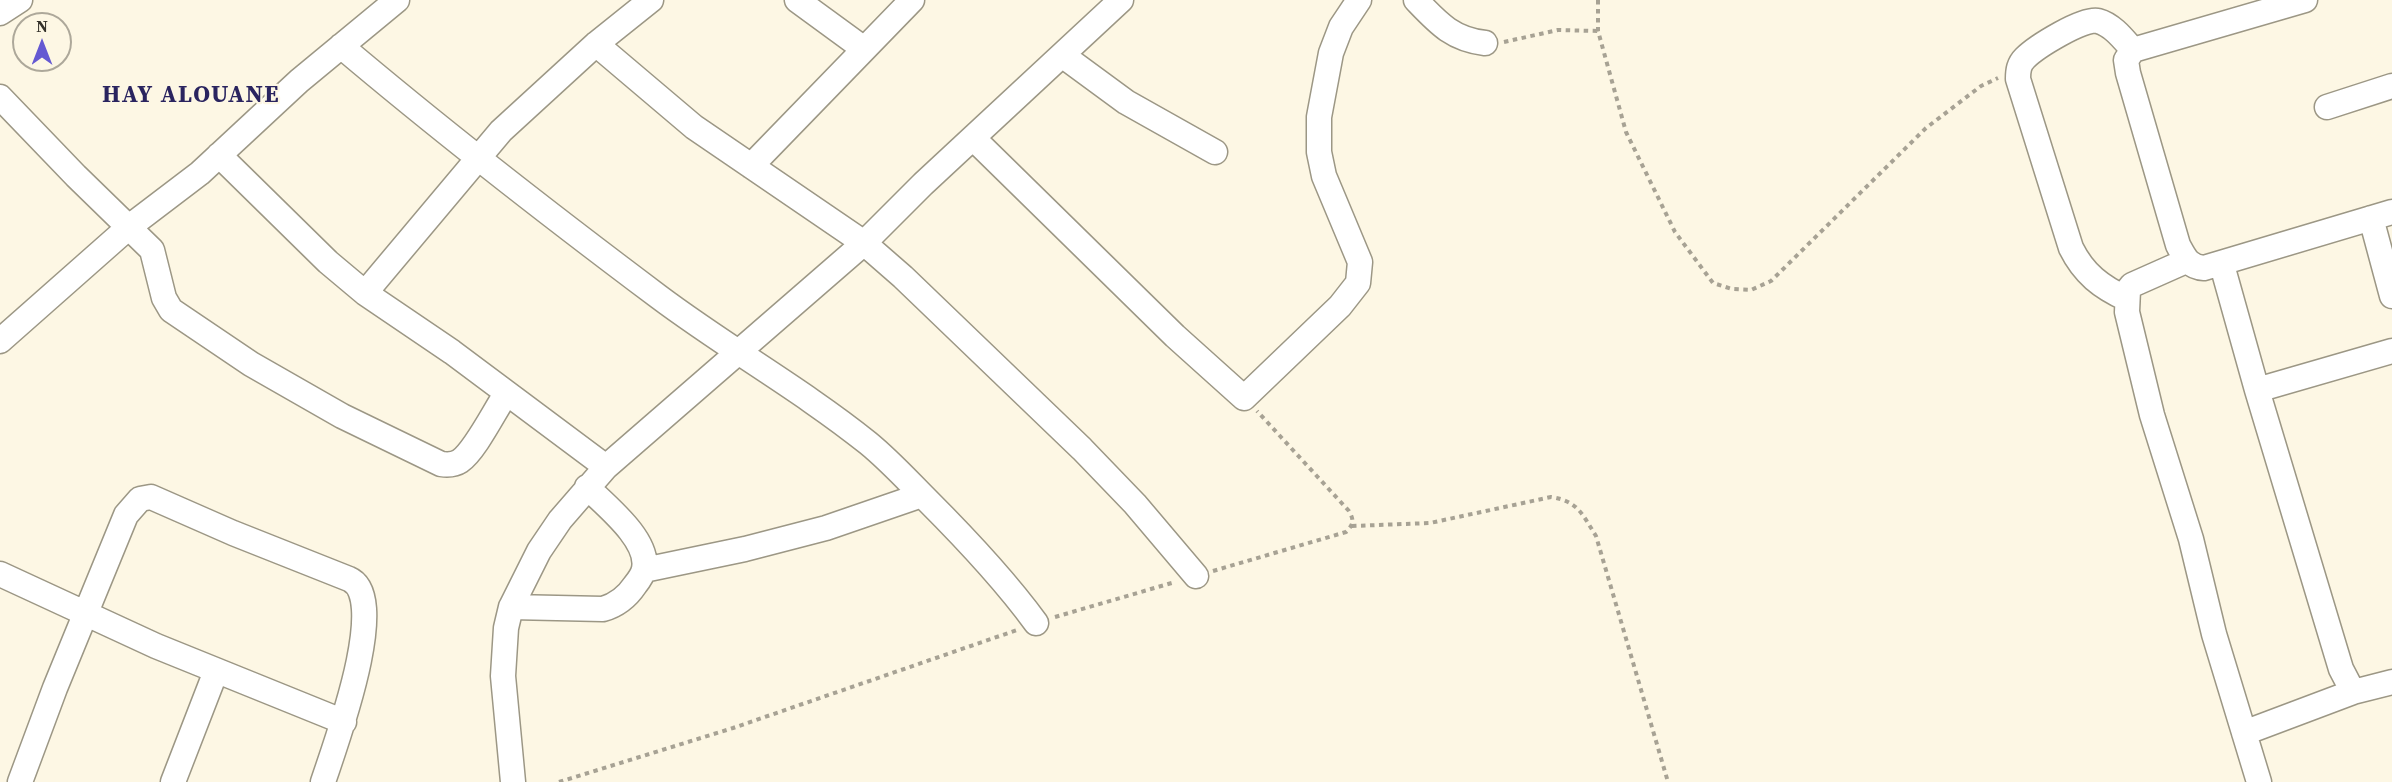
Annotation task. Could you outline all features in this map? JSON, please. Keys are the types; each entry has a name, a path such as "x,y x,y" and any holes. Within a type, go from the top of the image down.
{"street":[{"path":"0,13 20,0"},
{"path":"0,341 129,228 200,173 299,81 397,0"},
{"path":"365,293 477,159 528,104 596,44 651,0"},
{"path":"797,0 864,50"},
{"path":"751,166 912,0"},
{"path":"973,138 1175,336 1244,398 1340,306 1358,283 1360,262 1324,176 1319,152 1319,117 1331,53 1341,27 1359,0"},
{"path":"1416,0 1438,23 1456,36 1468,41 1485,43"},
{"path":"2305,0 2133,50 2126,60 2178,245 2186,261 2195,267 2204,268 2382,215 2392,296"},
{"path":"513,782 504,676 504,649 511,607 539,551 560,520 606,467 864,243 1062,55 1105,5"},
{"path":"2127,299 2106,290 2086,272 2075,255 2021,92 2018,68 2026,57 2084,22 2100,21 2133,50"},
{"path":"596,44 694,127 864,243 940,310 1135,504 1196,576"},
{"path":"341,46 477,159 660,298 820,407 869,444 898,470 999,576 1036,623"},
{"path":"1062,55 1126,102 1215,152"},
{"path":"2327,107 2392,86"},
{"path":"0,97 152,250 159,283 171,310 261,369 342,416 429,459 451,465 460,461 506,394"},
{"path":"219,155 327,262 365,293 452,352 606,467"},
{"path":"2186,261 2137,281 2128,291 2127,312 2152,415 2191,539 2214,634 2259,782"},
{"path":"2222,264 2257,390 2341,669 2353,692"},
{"path":"2257,390 2392,351"},
{"path":"511,607 603,609 624,599 644,570 644,555 632,533 587,487"},
{"path":"644,570 745,549 826,528 922,495"},
{"path":"20,782 126,515 140,499 151,497 233,533 356,582 363,599 364,613 356,672 344,722 323,782"},
{"path":"0,574 156,646 344,722"},
{"path":"173,782 216,670"},
{"path":"2244,733 2353,692 2392,682"}],"path":[{"path":"1598,0 1598,31 1626,132 1675,232 1713,283 1732,289 1752,290 1771,281 1926,128 1981,86 2018,68"},
{"path":"1485,43 1502,42 1558,30 1598,31"},
{"path":"1352,526 1430,523 1551,497 1566,499 1580,510 1596,536 1668,782"}],"district":[{"name":"HAY ALOUANE","path":"191,96"}]}
